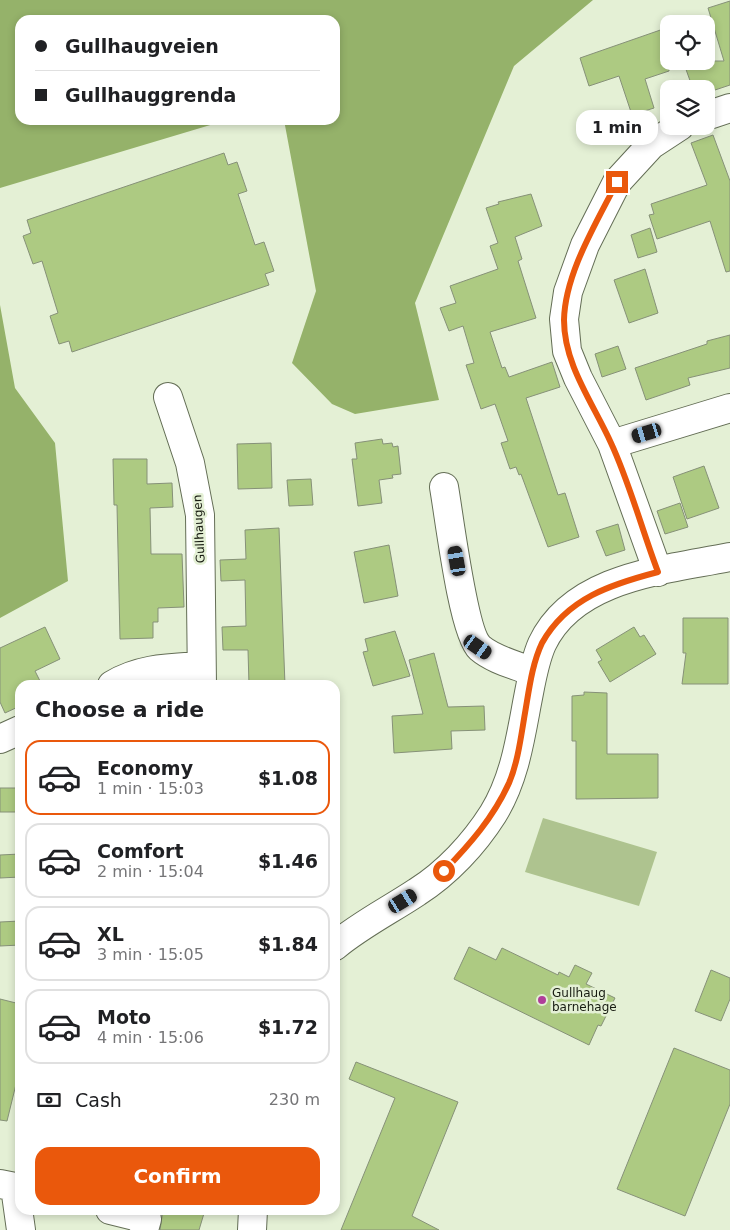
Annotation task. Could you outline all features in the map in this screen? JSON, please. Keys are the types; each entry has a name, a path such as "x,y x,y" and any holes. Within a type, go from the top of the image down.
{"street":[{"path":"715,113 730,108"},
{"path":"658,572 612,444 578,378 567,351 564,320 568,292 586,245 617,182 651,145 666,135"},
{"name":"Gullhaugen","path":"120,680 127,676 152,669 201,676 200,515 190,463 168,397"},
{"path":"612,444 730,408"},
{"path":"444,487 463,598 471,630 478,647 489,654 533,672"},
{"path":"340,943 438,876 480,833 509,782 519,745 533,672 542,644 558,622 579,602 598,590 658,572 730,557"},
{"path":"0,739 15,732"},
{"path":"12,1187 15,1201"},
{"path":"18,1215 21,1230"},
{"path":"131,1215 147,1219 144,1230"},
{"path":"252,1215 252,1230"}],"green space":[{"path":"0,0 593,0 514,66 415,303 439,400 355,414 332,404 292,363 316,291 285,125 340,125 340,15 15,15 15,125 210,125 0,188"},
{"path":"0,305 15,388 55,443 68,581 0,618"},
{"path":"543,818 657,852 639,906 525,872"}],"building":[{"path":"730,1 730,85 715,90 715,80 690,80 686,70 715,70 715,61 724,61 715,31 715,15 710,15 708,8"},
{"path":"660,30 660,70 669,71 645,79 654,108 632,115 619,76 589,86 580,58"},
{"path":"713,135 730,181 730,271 726,272 710,221 657,239 649,215 654,214 651,204 707,185 691,143"},
{"path":"224,153 228,165 237,162 247,191 238,194 255,245 264,242 274,271 265,274 269,285 72,352 69,341 59,344 50,316 58,313 42,261 33,264 23,236 31,233 27,220"},
{"path":"531,194 542,226 515,237 522,259 518,261 536,318 490,332 502,368 505,367 509,377 552,362 560,387 526,398 558,495 565,493 579,537 548,547 521,474 519,475 516,467 510,469 501,443 508,441 495,404 481,409 466,365 474,363 463,326 449,331 440,308 456,303 450,286 498,269 490,246 498,243 486,208 499,204 498,202"},
{"path":"650,228 657,252 638,258 631,235"},
{"path":"645,269 658,313 629,323 614,280"},
{"path":"730,335 730,368 688,378 690,385 646,400 635,368 707,344 707,341"},
{"path":"618,346 626,369 602,377 595,354"},
{"path":"382,439 383,444 392,443 393,447 398,446 401,474 392,475 393,478 379,480 382,503 358,506 352,459 357,459 355,443"},
{"path":"271,443 272,488 238,489 237,444"},
{"path":"113,459 147,459 147,484 172,483 173,507 150,508 151,554 182,554 184,607 158,608 158,622 153,622 153,638 120,639 117,505 114,505"},
{"path":"704,466 719,508 687,519 673,477"},
{"path":"311,479 313,505 289,506 287,480"},
{"path":"680,503 688,527 665,534 657,511"},
{"path":"618,524 625,550 606,556 596,531"},
{"path":"279,528 285,680 249,680 248,650 223,650 222,627 246,626 245,580 221,581 220,560 246,559 245,530"},
{"path":"389,545 398,596 364,603 354,552"},
{"path":"683,618 728,618 728,684 682,684 686,653 683,653"},
{"path":"45,627 60,659 35,671 40,680 15,680 15,708 5,713 0,702 0,648"},
{"path":"634,627 640,637 644,635 656,654 610,682 598,662 602,660 596,650"},
{"path":"395,631 410,676 373,686 363,652 368,651 365,639"},
{"path":"434,653 448,707 484,706 485,730 451,731 452,749 394,753 392,716 423,714 409,660"},
{"path":"584,692 607,693 607,754 658,754 658,798 576,799 576,741 572,741 572,696 584,695"},
{"path":"0,788 15,788 15,812 0,812"},
{"path":"15,854 15,877 0,878 0,855"},
{"path":"15,921 15,945 0,946 0,922"},
{"path":"469,947 496,960 502,948 558,975 559,972 569,977 575,965 592,973 586,984 615,998 601,1026 598,1025 589,1045 454,979"},
{"path":"711,970 730,978 730,999 721,1021 695,1011"},
{"path":"0,999 15,1003 15,1088 7,1121 0,1120"},
{"path":"674,1048 730,1070 730,1104 685,1216 617,1189"},
{"path":"356,1062 458,1102 412,1216 439,1230 341,1230 395,1098 349,1079"},
{"path":"162,1215 204,1215 199,1230 160,1230"}],"place":[{"name":"Gullhaug barnehage","path":"542,1000"}],"route":[{"path":"444,871 480,833 494,812 509,782 519,745 533,672 542,644 558,622 579,602 598,590 658,572 612,444 578,378 567,351 564,320 568,292 586,245 617,182"}]}
